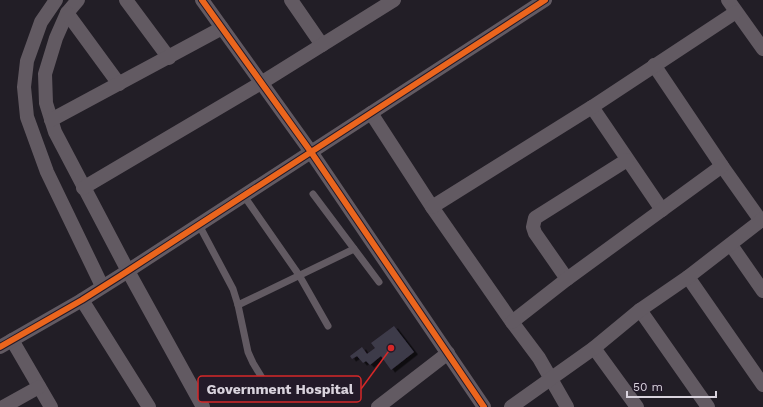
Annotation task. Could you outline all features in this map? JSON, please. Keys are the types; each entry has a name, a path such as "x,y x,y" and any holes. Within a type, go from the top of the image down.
{"street":[{"path":"56,0 41,22 27,61 24,87 27,117 47,172 115,279 203,407"},
{"path":"78,0 67,13 56,38 45,74 46,103 55,132 83,188 115,279"},
{"path":"126,0 169,58"},
{"path":"202,0 311,152 448,353 478,405"},
{"path":"291,0 322,45"},
{"path":"83,188 261,83 394,0"},
{"path":"51,407 39,388 6,344 82,300 244,196 371,113 527,5 545,0"},
{"path":"728,0 763,49"},
{"path":"432,207 592,107 736,12"},
{"path":"67,13 118,84"},
{"path":"51,120 169,58 222,28"},
{"path":"511,407 594,348 640,310 688,277 762,220 722,166 654,65"},
{"path":"592,107 662,210"},
{"path":"371,113 432,207 512,322 539,358 567,407"},
{"path":"567,279 535,233 533,227 535,218 627,160"},
{"path":"512,322 567,279 722,166"},
{"path":"731,244 763,291"},
{"path":"688,277 763,385"},
{"path":"82,300 149,407"},
{"path":"640,310 708,407"},
{"path":"594,348 637,407"},
{"path":"378,407 448,353"},
{"path":"4,407 39,388"}],"lane":[{"path":"313,194 379,282"},
{"path":"244,196 299,275 328,326"},
{"path":"199,225 233,290 238,305 248,352 267,386"},
{"path":"238,305 354,249"}],"building":[{"path":"394,326 414,352 391,370 381,356 370,365 366,361 363,363 357,356 352,359 350,356 362,347 367,354 375,348 371,343"}],"cycle path":[{"path":"202,0 311,152 484,407"},
{"path":"0,347 82,300 120,276 545,0"}],"place":[{"name":"Government Hospital","path":"391,348"}]}
